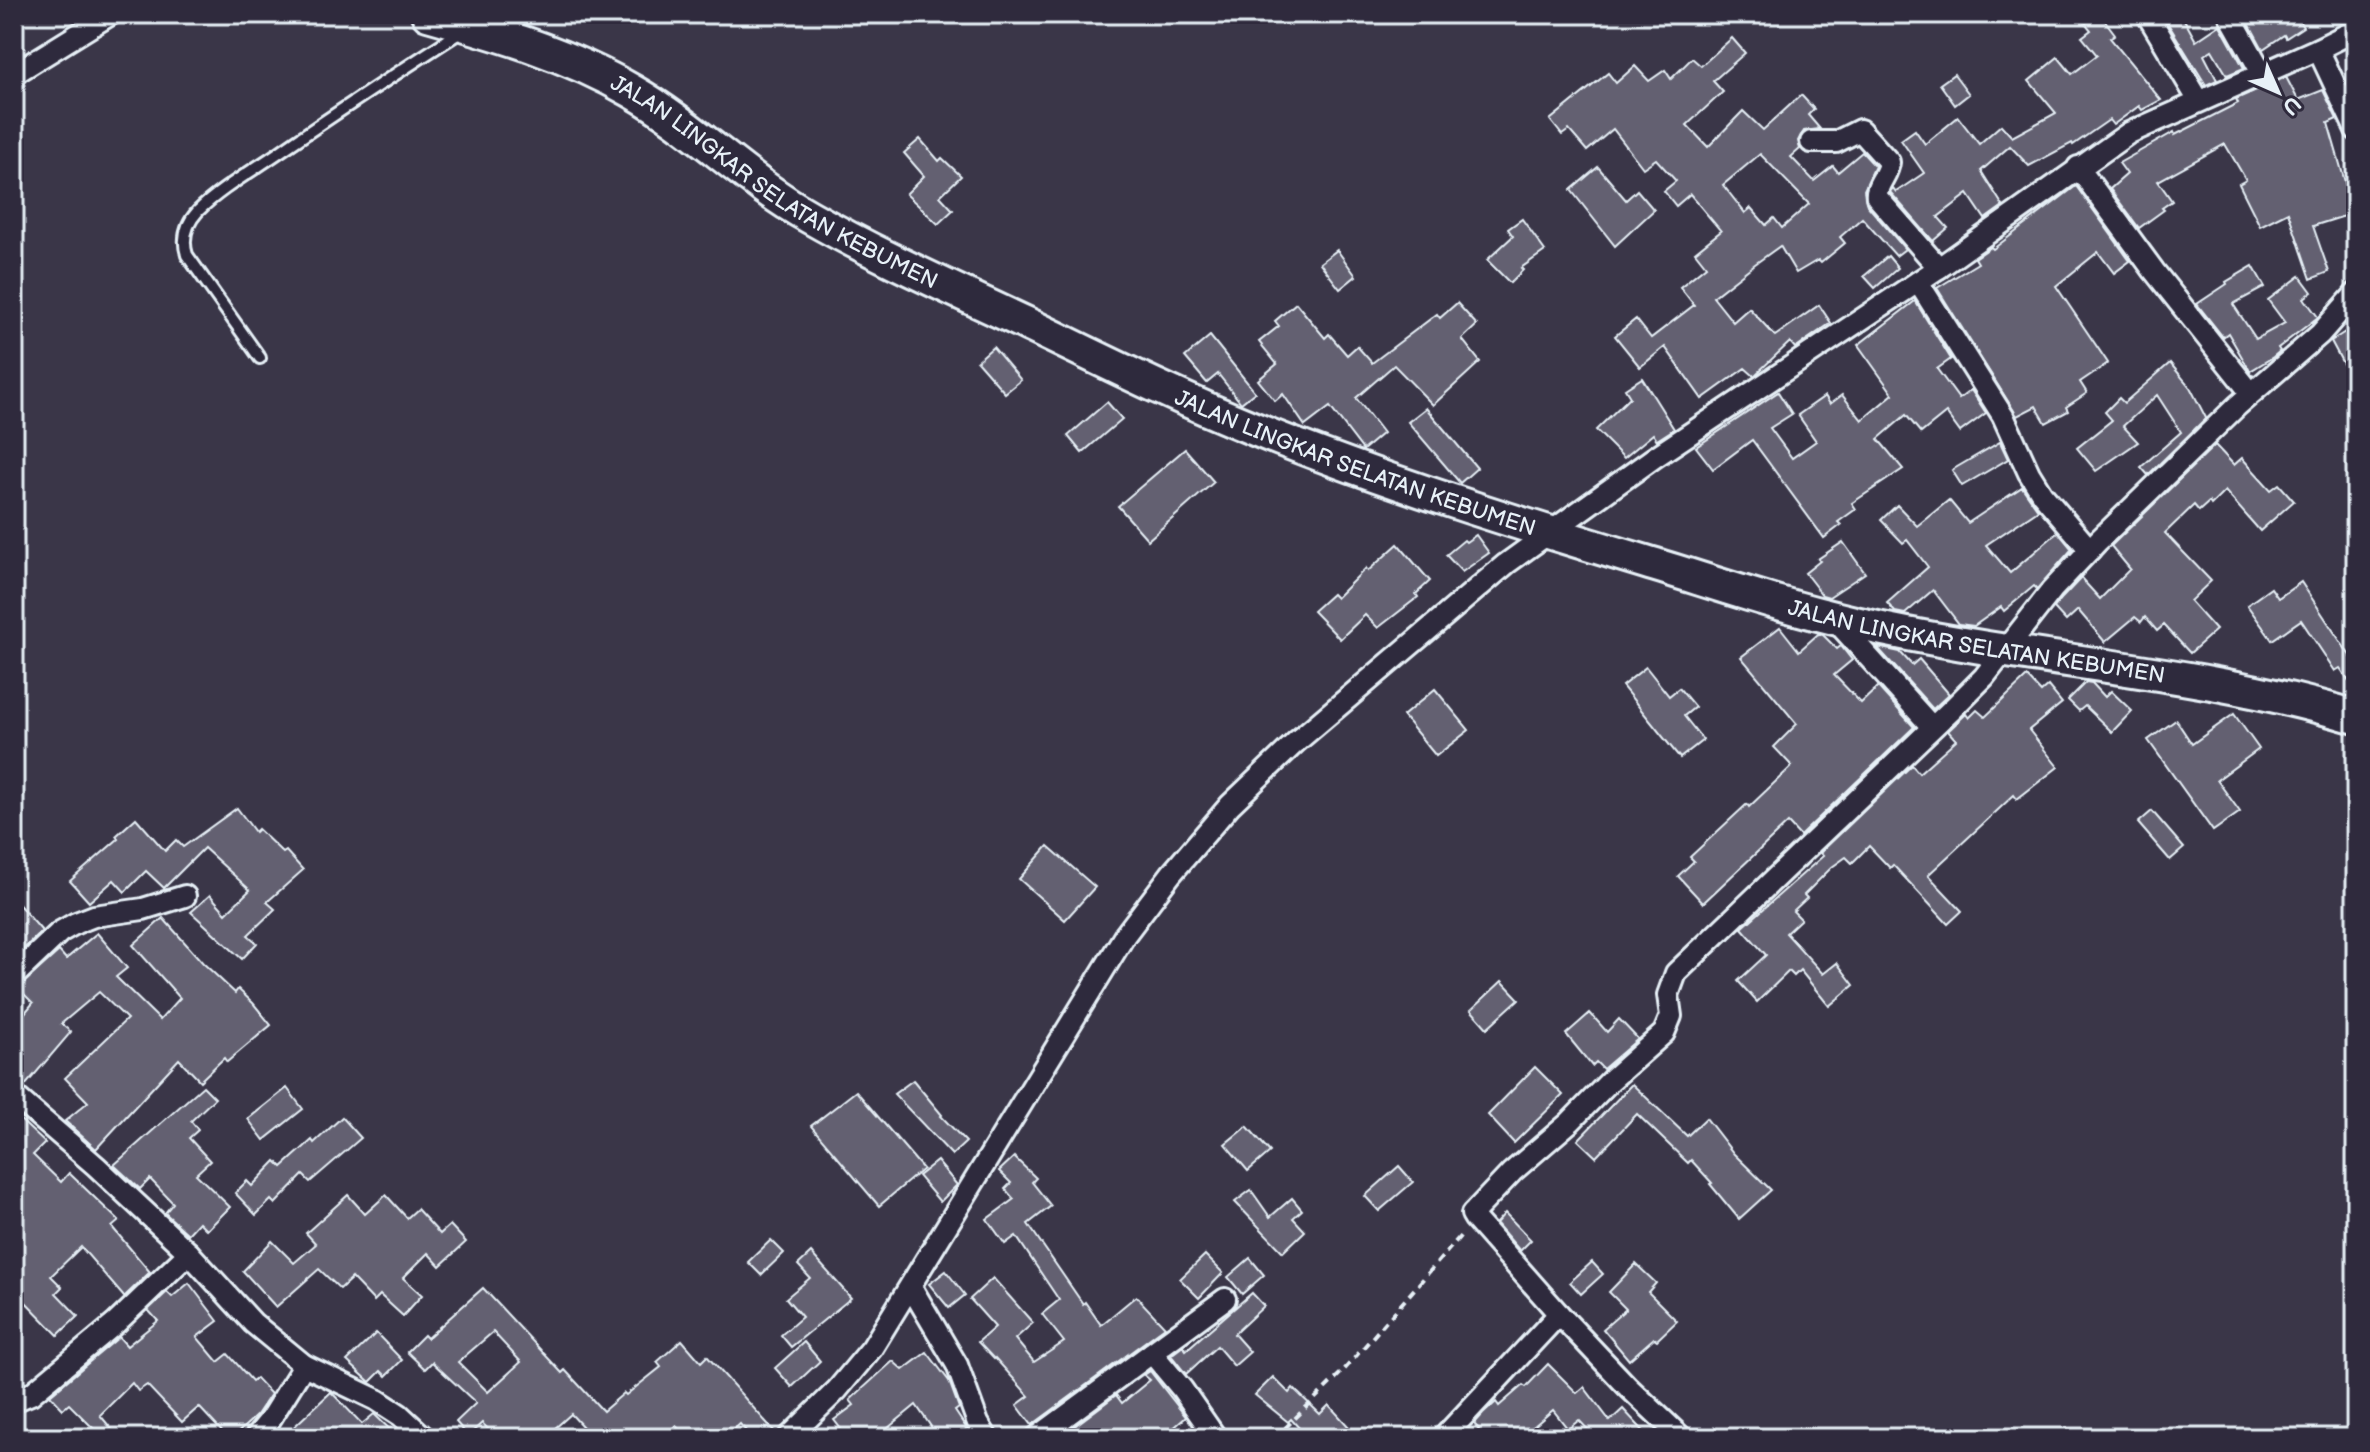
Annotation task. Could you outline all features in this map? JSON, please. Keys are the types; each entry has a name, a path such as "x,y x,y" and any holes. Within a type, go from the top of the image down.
{"highway":[{"name":"JALAN LINGKAR SELATAN KEBUMEN","path":"428,14 539,47 635,93 803,214 925,277 1250,428 1549,533 1787,606 2002,652 2185,677 2356,717"}],"street":[{"path":"14,74 111,14"},
{"path":"2147,14 2199,101"},
{"path":"2229,14 2262,73"},
{"path":"788,1438 837,1390 872,1348 1125,935 1230,805 1296,742 1494,573 1655,457 1939,268 2078,167 2129,133 2356,30"},
{"path":"2318,49 2356,130"},
{"path":"1811,142 1836,142 1860,130 1865,133 1889,162 1888,171 1876,191 1877,197 1939,268"},
{"path":"2078,167 2154,271 2251,393"},
{"path":"1918,282 2003,416 2035,484 2090,550"},
{"path":"1682,1438 1628,1387 1559,1314 1472,1214 1664,1033 1671,1016 1668,995 1676,973 1984,677 2052,590 2090,550 2251,393 2326,328 2356,293"},
{"path":"1832,617 1932,727"},
{"path":"14,976 60,932 76,923 94,916 143,909 185,896"},
{"path":"16,1101 96,1166 189,1253 253,1323 304,1365 377,1400 400,1415 425,1438"},
{"path":"14,1401 31,1394 116,1323 189,1253"},
{"path":"911,1287 957,1365 978,1423 987,1438"},
{"path":"1036,1438 1225,1299"},
{"path":"1443,1438 1559,1314"},
{"path":"1152,1353 1216,1438"},
{"path":"255,1438 304,1365"}],"lane":[{"path":"260,358 187,255 182,241 187,228 198,212 331,115 471,26"}],"path":[{"path":"1275,1438 1344,1370 1475,1219"}],"building":[{"path":"2078,14 2100,14 2115,34 2110,38 2161,100 2142,110 2139,106 2113,125 2109,120 2073,145 2029,166 2010,146 1981,171 2003,206 1985,219 1968,194 1938,217 1948,228 1933,241 1890,192 1893,188 1896,192 1924,173 1901,140 1915,130 1925,144 1958,117 1979,144 2001,125 2012,137 2056,113 2029,81 2058,57 2072,74 2097,55 2082,37 2091,30"},
{"path":"2162,14 2181,14 2196,41 2220,25 2244,68 2227,75 2212,50 2204,55 2217,80 2206,85"},
{"path":"2244,14 2295,14 2303,27 2263,49"},
{"path":"1732,38 1745,53 1713,81 1723,92 1687,125 1708,147 1743,111 1763,130 1801,95 1814,109 1808,115 1820,129 1804,131 1798,141 1800,149 1791,157 1814,181 1833,166 1838,172 1862,152 1875,166 1864,190 1867,205 1905,249 1896,256 1862,218 1840,237 1845,243 1821,263 1818,260 1796,273 1780,246 1755,264 1713,297 1733,322 1749,308 1775,336 1819,305 1831,323 1795,348 1790,342 1754,376 1745,368 1702,399 1665,347 1640,367 1615,336 1636,319 1651,338 1694,305 1680,287 1706,266 1695,252 1721,231 1690,194 1676,206 1664,191 1676,181 1656,159 1643,168 1613,129 1587,151 1569,130 1562,135 1550,120 1608,73 1616,83 1635,66 1649,81 1665,70 1671,79 1692,58 1701,66","holes":["1760,154 1809,204 1782,228 1774,218 1766,225 1751,208 1745,213 1723,185"]},
{"path":"1954,74 1969,94 1955,105 1940,84"},
{"path":"2286,77 2298,100 2323,90 2337,119 2328,123 2354,213 2313,226 2329,272 2311,279 2288,212 2260,226 2239,184 2246,180 2225,144 2158,181 2172,201 2139,228 2110,189 2127,174 2119,163 2174,132 2175,135 2238,103 2236,99"},
{"path":"920,139 939,161 942,158 961,176 940,196 953,210 938,224 906,194 924,176 904,153"},
{"path":"1598,167 1626,200 1637,190 1654,210 1615,246 1571,190"},
{"path":"2076,186 2130,261 2114,273 2098,252 2056,286 2108,363 2080,382 2087,393 2066,407 2068,411 2046,423 2036,406 2017,416 1937,288 1978,263 1975,258 1991,247 1993,249"},
{"path":"1522,219 1545,251 1521,268 1523,270 1510,283 1487,260 1513,236 1508,229"},
{"path":"1337,250 1356,276 1340,289 1320,263"},
{"path":"1888,256 1898,268 1875,288 1864,276"},
{"path":"2253,266 2265,287 2233,304 2256,339 2285,323 2268,300 2300,276 2312,292 2304,298 2318,317 2278,348 2280,351 2273,357 2250,371 2228,333 2223,337 2197,304"},
{"path":"1915,301 1951,359 1937,369 1959,399 1971,390 1986,413 1960,432 1946,413 1921,433 1906,415 1878,439 1903,469 1852,503 1856,509 1838,522 1841,525 1824,538 1752,440 1713,469 1696,447 1778,392 1792,414 1770,428 1792,458 1816,441 1798,415 1825,396 1830,404 1842,395 1862,420 1893,394 1858,345"},
{"path":"1296,303 1325,338 1329,334 1347,355 1357,346 1372,363 1437,314 1440,318 1457,303 1477,325 1462,339 1480,362 1433,405 1394,365 1356,398 1383,433 1363,450 1330,407 1305,426 1283,394 1275,401 1258,380 1277,364 1259,342 1279,326 1275,321"},
{"path":"2356,325 2356,388 2331,341"},
{"path":"1210,336 1255,392 1241,403 1218,374 1207,383 1185,357"},
{"path":"993,347 1021,380 1005,393 977,361"},
{"path":"2170,363 2190,387 2206,418 2148,475 2141,467 2181,432 2157,395 2123,426 2138,442 2096,471 2077,448 2112,420 2105,412 2119,398 2124,403"},
{"path":"1642,378 1674,429 1657,440 1653,434 1624,458 1596,430 1630,397 1625,389"},
{"path":"1107,402 1122,419 1082,453 1068,436"},
{"path":"1426,408 1477,468 1460,483 1408,422"},
{"path":"2000,442 2008,459 1962,486 1952,470"},
{"path":"2215,445 2234,465 2242,458 2271,490 2279,484 2294,501 2260,531 2225,491 2211,505 2209,502 2199,511 2194,505 2165,533 2211,581 2190,601 2216,630 2190,653 2164,625 2157,631 2145,617 2141,622 2135,617 2105,642 2078,610 2066,621 2054,608 2062,598 2081,578 2100,599 2130,569 2111,546"},
{"path":"1185,449 1214,482 1148,540 1118,506"},
{"path":"2022,487 2038,510 1986,545 2010,573 2058,532 2072,549 2037,589 2034,586 2004,611 2001,607 1974,626 1959,624 1933,590 1905,614 1895,612 1887,603 1928,567 1907,540 1903,543 1881,520 1897,505 1917,526 1949,500 1968,523"},
{"path":"1476,535 1489,553 1462,572 1446,555 1464,540 1466,542"},
{"path":"1843,542 1865,573 1829,597 1822,595 1805,573 1820,561 1818,559"},
{"path":"1398,544 1430,581 1416,594 1418,597 1378,628 1365,615 1340,639 1313,611 1332,594 1336,598 1366,568 1368,571"},
{"path":"2301,582 2356,665 2356,691 2340,668 2335,671 2301,620 2272,640 2247,605 2271,588 2278,598"},
{"path":"1780,627 1799,651 1818,634 1837,649 1841,646 1852,660 1834,675 1861,703 1878,687 1914,727 1800,836 1788,823 1703,903 1678,876 1694,861 1690,857 1792,766 1774,747 1797,724 1741,657"},
{"path":"1877,647 1900,652 1912,665 1919,659 1949,694 1933,709"},
{"path":"1646,667 1669,696 1679,688 1695,707 1684,716 1703,740 1680,758 1622,686"},
{"path":"2027,677 2041,692 2048,686 2062,703 2029,730 2058,767 2017,799 2014,795 1928,875 1962,911 1948,924 1893,865 1890,868 1869,846 1852,863 1846,857 1832,867 1804,895 1807,898 1793,911 1801,919 1786,933 1823,974 1837,963 1854,985 1829,1006 1800,970 1794,976 1789,971 1757,1002 1738,981 1766,955 1742,928 1823,856 1820,853 1912,765 1919,773 1956,740 1948,731 1966,714 1969,718 1977,710 1985,717"},
{"path":"2086,682 2092,683 2105,697 2111,691 2132,711 2112,732 2085,706 2079,711 2068,700"},
{"path":"1435,689 1469,730 1436,756 1403,716"},
{"path":"2234,714 2259,749 2217,780 2240,812 2213,831 2148,740 2176,720 2192,744"},
{"path":"237,808 255,832 258,829 283,853 286,851 303,870 267,902 275,909 248,935 257,943 242,959 191,912 210,895 226,913 250,890 204,848 164,888 146,871 125,892 114,880 89,902 70,881 118,839 116,836 136,818 165,851 176,840 183,847"},
{"path":"2152,811 2184,848 2170,860 2138,823"},
{"path":"1048,846 1095,887 1065,920 1019,879"},
{"path":"14,899 42,931 14,958"},
{"path":"163,918 203,963 235,993 238,989 271,1025 227,1062 224,1058 200,1081 179,1059 96,1149 65,1121 88,1102 65,1078 127,1019 99,992 61,1024 71,1032 24,1087 14,1082 14,1026 33,1003 18,988 59,951 66,959 97,933 127,968 116,977 160,1020 180,998 133,945"},
{"path":"1502,981 1519,999 1487,1028 1471,1010"},
{"path":"1590,1013 1607,1032 1619,1019 1638,1039 1603,1069 1596,1062 1592,1066 1566,1034"},
{"path":"1535,1067 1563,1095 1514,1143 1488,1115"},
{"path":"913,1080 966,1142 952,1155 894,1094"},
{"path":"1632,1084 1687,1136 1706,1118 1734,1154 1771,1190 1739,1219 1691,1160 1688,1163 1637,1114 1596,1157 1578,1140"},
{"path":"203,1086 215,1098 191,1121 198,1130 189,1138 210,1161 196,1174 230,1207 207,1230 199,1222 188,1234 165,1213 173,1203 150,1179 140,1189 114,1165"},
{"path":"287,1088 303,1109 264,1140 248,1119"},
{"path":"856,1091 923,1169 879,1206 811,1126"},
{"path":"14,1114 45,1143 33,1155 61,1182 69,1173 119,1221 112,1227 150,1272 124,1297 81,1247 51,1276 62,1287 56,1293 78,1316 58,1335 14,1290"},
{"path":"342,1117 361,1138 310,1182 303,1175 275,1204 271,1200 256,1215 235,1193 247,1181 252,1186 276,1161 282,1167"},
{"path":"1247,1126 1270,1152 1248,1171 1225,1144"},
{"path":"1014,1157 1036,1178 1032,1182 1051,1206 1028,1224 1101,1325 1136,1296 1165,1327 1032,1425 1017,1405 1029,1396 978,1342 995,1327 970,1299 993,1278 1033,1323 1015,1339 1034,1362 1064,1342 1042,1314 1059,1300 1016,1236 1005,1244 987,1219 1014,1199 1005,1189 1011,1183 999,1171"},
{"path":"937,1161 957,1185 940,1202 918,1176"},
{"path":"1399,1166 1413,1182 1379,1211 1365,1196"},
{"path":"1251,1190 1270,1217 1292,1198 1302,1210 1293,1218 1305,1231 1283,1252 1235,1202"},
{"path":"348,1195 365,1214 386,1195 407,1218 417,1209 440,1234 450,1225 466,1242 440,1266 428,1253 403,1278 422,1295 403,1316 380,1295 374,1301 352,1278 340,1289 319,1269 276,1307 243,1271 272,1241 294,1263 316,1244 306,1233"},
{"path":"1505,1213 1531,1240 1520,1251 1496,1223"},
{"path":"771,1240 784,1253 761,1275 748,1262"},
{"path":"811,1253 851,1298 791,1347 781,1335 802,1317 786,1298 810,1278 798,1265"},
{"path":"1205,1255 1223,1273 1199,1298 1180,1279"},
{"path":"1250,1258 1264,1275 1242,1294 1228,1277"},
{"path":"1592,1262 1603,1274 1581,1294 1570,1282"},
{"path":"1636,1264 1656,1283 1648,1292 1677,1321 1629,1360 1603,1329 1626,1309 1609,1292"},
{"path":"946,1271 965,1295 949,1308 929,1284"},
{"path":"189,1283 218,1321 197,1337 218,1362 228,1354 252,1381 256,1378 271,1394 257,1415 232,1438 228,1438 199,1407 182,1422 147,1385 138,1391 132,1383 100,1415 119,1438 103,1438 69,1404 63,1409 50,1395 119,1337 127,1346 158,1321 148,1310 167,1292 172,1297"},
{"path":"483,1288 562,1373 565,1370 603,1411 661,1367 657,1362 682,1340 701,1362 707,1356 776,1433 775,1438 752,1438 740,1424 725,1438 687,1438 676,1426 663,1438 593,1438 571,1414 544,1438 497,1438 482,1423 468,1436 456,1422 476,1403 432,1362 425,1369 407,1352 424,1335 427,1338","holes":["493,1332 521,1362 488,1392 458,1362"]},
{"path":"1252,1293 1264,1306 1234,1334 1250,1352 1234,1366 1217,1346 1186,1374 1171,1355 1183,1346 1186,1350"},
{"path":"376,1333 402,1360 386,1376 381,1371 370,1382 347,1361"},
{"path":"804,1342 820,1361 792,1387 775,1368"},
{"path":"927,1352 949,1381 959,1408 955,1411 967,1429 956,1438 939,1438 916,1405 888,1428 897,1438 848,1438 834,1420 854,1405 850,1400 893,1361 903,1370"},
{"path":"1548,1364 1577,1393 1584,1387 1610,1421 1623,1409 1650,1438 1591,1438 1594,1436 1579,1420 1568,1429 1553,1410 1520,1438 1470,1438 1479,1429 1474,1424 1483,1414 1496,1402 1499,1406 1523,1385 1526,1387"},
{"path":"1150,1371 1186,1417 1162,1438 1060,1437 1116,1395 1122,1403 1150,1380 1144,1375"},
{"path":"1273,1377 1289,1393 1293,1388 1320,1414 1329,1405 1359,1438 1308,1438 1291,1419 1288,1422 1255,1395"},
{"path":"331,1392 362,1424 374,1414 399,1438 282,1438"}]}
